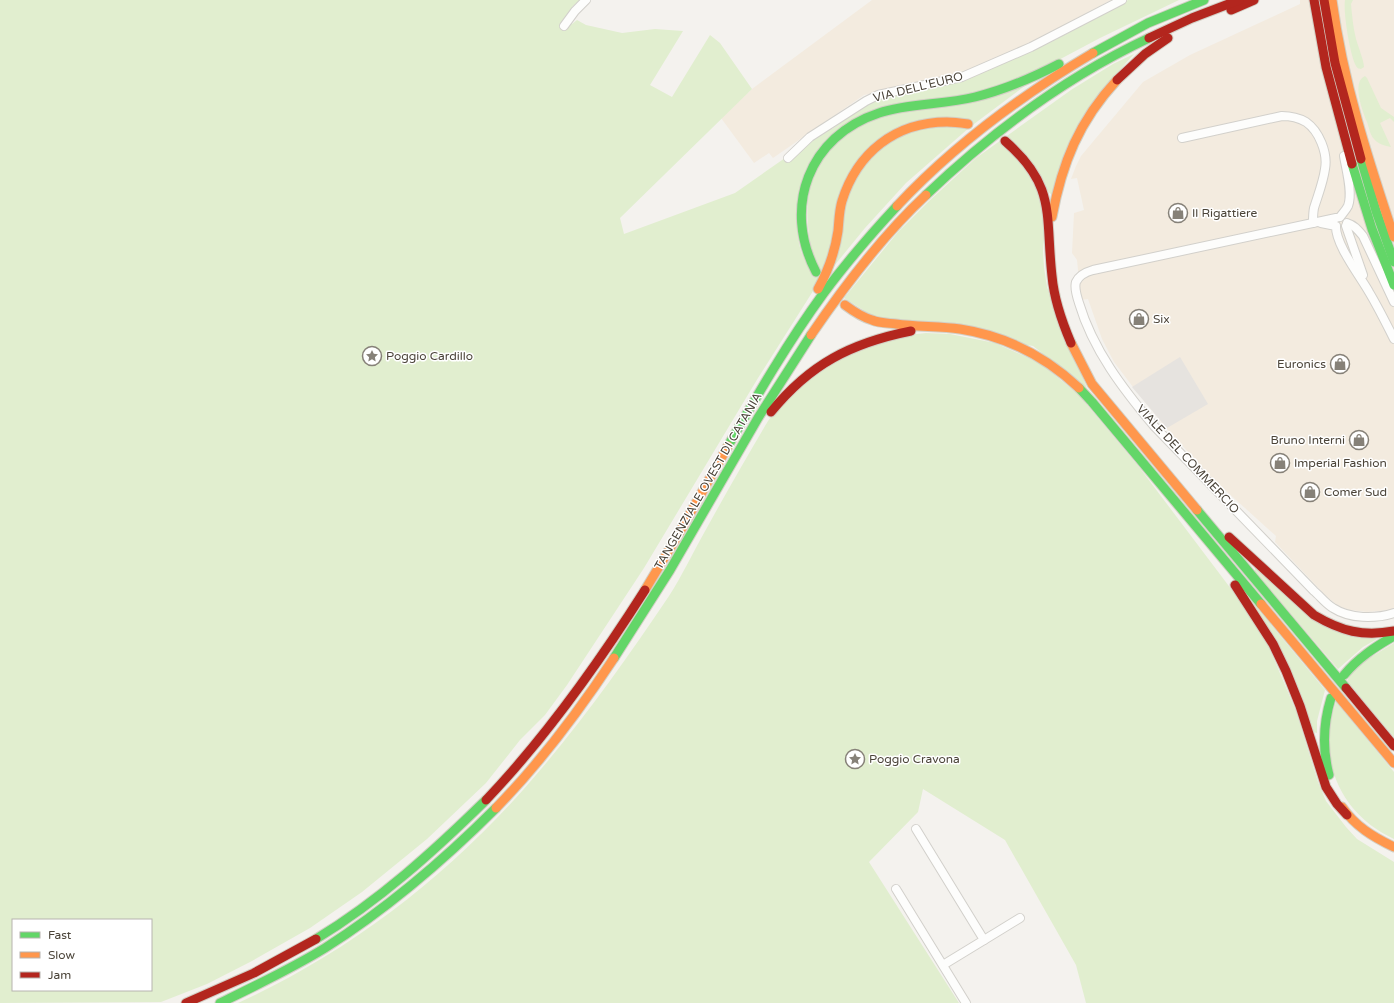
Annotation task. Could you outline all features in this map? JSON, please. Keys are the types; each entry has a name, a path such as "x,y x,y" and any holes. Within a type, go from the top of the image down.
{"main road":[{"name":"TANGENZIALE OVEST DI CATANIA","path":"186,1003 241,980 310,943 346,920 412,870 438,848 499,787 567,705 627,619 655,574 774,367 799,328 850,259 884,219 919,183 948,156 1009,108 1052,79 1130,32 1204,0"},
{"name":"TANGENZIALE OVEST DI CATANIA","path":"220,1003 293,967 370,918 446,858 508,796 577,712 636,626 690,537 783,377 814,328 888,234 934,187 956,166 1017,118 1084,73 1176,25 1238,0"},
{"path":"1049,244 1054,206 1069,152 1088,116 1113,83 1142,55 1173,35 1254,0"},
{"path":"1314,0 1325,60 1336,106 1369,220 1394,285"},
{"path":"1324,0 1341,87 1379,224 1394,262"},
{"path":"1332,0 1336,30 1348,82 1374,176 1394,237"},
{"path":"1340,0 1338,22 1346,61 1348,82"},
{"path":"816,272 807,252 802,231 801,216 804,192 814,165 820,154 839,134 848,127 873,114 883,111 969,98 999,91 1038,75 1100,41 1130,32"},
{"path":"721,460 750,398 782,343 813,297 827,273 836,241 839,215 844,193 861,162 879,144 905,128 942,122 968,124"},
{"path":"1005,141 1028,163 1040,183 1047,206 1049,244 1057,304 1062,322 1076,356 1092,384 1394,746"},
{"path":"845,305 863,316 879,323 936,327 981,333 1000,338 1042,358 1059,370 1077,386 1148,468 1394,763"},
{"path":"725,476 746,452 774,407 788,391 809,372 838,354 874,339 891,334 936,327"},
{"path":"1144,447 1169,472 1224,533 1314,615 1326,623 1351,632 1393,636"},
{"path":"1148,468 1171,504 1217,560 1236,586 1273,644 1286,670 1300,706 1326,787 1337,804 1347,815 1384,849 1394,856"},
{"path":"1344,675 1358,658 1374,646 1393,636"},
{"path":"1331,698 1324,726 1324,752 1329,778 1347,815"},
{"path":"1362,829 1394,847"}],"street":[{"path":"564,26 575,10 586,0"},
{"name":"VIA DELL'EURO","path":"788,158 810,137 866,101 878,95 962,77 1064,32 1122,0"},
{"path":"1336,106 1349,190 1348,206 1337,220 1336,232 1340,244 1370,292 1394,339"},
{"path":"1182,138 1282,116 1292,116 1306,122 1314,130 1325,154 1326,167 1322,186 1313,209 1314,223 1345,218 1346,225 1370,292"},
{"name":"VIALE DEL COMMERCIO","path":"1314,223 1093,270 1085,273 1076,283 1077,297 1083,315 1101,354 1131,398 1154,426 1314,591 1333,608 1348,615 1385,616 1394,613"},
{"path":"1346,225 1351,224 1356,227 1363,236 1394,302"},
{"path":"916,830 984,940"},
{"path":"896,889 966,1003"},
{"path":"942,965 1020,918"}],"shaded area":[{"path":"872,0 1111,0 1029,44 960,73 864,95 773,158 769,153 754,163 721,118 752,89"},
{"path":"1300,0 1394,0 1394,608 1390,610 1367,612 1350,610 1338,606 1324,594 1275,542 1276,536 1215,481 1167,429 1114,362 1102,339 1088,299 1081,300 1077,260 1072,253 1074,213 1084,210 1077,178 1071,179 1076,166 1081,156 1143,82 1190,55 1300,4"},
{"path":"1180,357 1208,404 1167,428 1132,387"}],"green space":[{"path":"0,0 580,0 572,7 572,24 577,20 586,25 622,33 655,29 683,31 650,85 672,97 710,35 720,43 752,89 620,218 624,234 735,193 785,158 788,161 826,129 832,129 865,105 885,97 960,81 1055,40 1128,0 1179,0 1100,38 1051,64 996,87 979,93 886,106 863,114 844,125 827,140 814,156 805,176 799,197 797,219 799,243 803,256 813,277 819,267 813,253 808,231 808,204 811,185 817,167 839,138 855,127 873,118 893,111 984,98 1030,82 970,127 906,183 865,228 834,266 847,193 852,181 866,161 885,144 907,131 935,124 964,128 972,122 956,118 942,117 914,121 901,126 880,139 859,159 851,170 842,190 838,203 832,247 820,280 758,378 644,568 567,685 545,715 520,740 486,783 427,839 362,892 310,928 252,961 207,984 161,1002 0,1003"},
{"path":"1345,0 1353,0 1351,4 1354,30 1364,64 1364,67 1361,69 1356,66 1351,53 1346,23"},
{"path":"1134,54 1117,73 1052,195 1035,180 1045,225 1043,251 1047,287 1087,388 1033,346 876,318 844,298 898,232 976,158 1071,90 1113,64"},
{"path":"1365,76 1381,108 1394,117 1394,122 1390,118 1380,123 1391,147 1378,142 1371,133 1361,105 1358,91 1361,79"},
{"path":"926,333 950,334 995,343 1040,363 1078,394 1139,467 1256,622 1265,638 1296,711 1318,782 1326,801 1357,839 1394,862 1394,1003 1086,1003 1076,965 1005,840 923,789 918,812 869,862 959,1003 238,1003 317,962 355,938 391,912 427,884 460,854 493,823 523,790 543,767 599,695 669,596 768,421 782,403 830,361 900,336"},
{"path":"1255,566 1312,618 1377,639 1363,647 1338,669 1255,572"},
{"path":"1254,604 1325,690 1317,721 1317,733 1313,732"},
{"path":"1394,643 1394,737 1347,681 1352,673 1363,662"},
{"path":"1336,702 1394,772 1394,839 1375,828 1359,815 1347,800 1337,782 1331,764 1329,744 1331,723"}],"traffic: fast":[{"path":"1093,53 1148,23 1204,0"},
{"path":"926,195 977,149 1059,88 1118,53 1149,38"},
{"path":"816,272 806,247 802,223 803,199 808,177 819,156 835,138 855,124 879,113 902,107 963,100 986,94 1018,83 1059,64"},
{"path":"1361,159 1376,211 1394,262"},
{"path":"1352,164 1372,229 1394,285"},
{"path":"728,446 774,368 810,312 868,238 897,206"},
{"path":"614,658 670,570 758,418 811,335"},
{"path":"1079,388 1261,604"},
{"path":"1197,510 1346,688"},
{"path":"1344,675 1367,653 1394,636"},
{"path":"1329,775 1325,755 1324,736 1326,717 1331,698"},
{"path":"316,939 384,892 446,838 486,800"},
{"path":"220,1003 299,963 325,948 371,917 456,847 496,808"}],"traffic: slow":[{"path":"1332,0 1343,61 1357,120 1394,237"},
{"path":"897,206 942,162 990,122 1040,86 1093,53"},
{"path":"1052,217 1061,179 1082,127 1092,111 1117,80"},
{"path":"818,289 833,254 837,239 842,201 857,168 868,155 895,134 911,128 928,123 955,122 968,124"},
{"path":"811,335 837,298 879,244 926,195"},
{"path":"845,305 861,316 878,322 960,329 977,332 1009,342 1053,366 1079,388"},
{"path":"1071,343 1092,384 1197,510"},
{"path":"645,590 728,446"},
{"path":"1261,604 1394,763"},
{"path":"496,808 528,773 558,736 614,658"},
{"path":"1342,807 1347,814 1365,830 1394,847"}],"traffic: jam":[{"path":"1149,38 1192,18 1239,0"},
{"path":"1231,10 1254,0"},
{"path":"1314,0 1326,67 1352,164"},
{"path":"1324,0 1335,63 1361,159"},
{"path":"1117,80 1145,54 1168,38"},
{"path":"1005,141 1022,157 1033,172 1041,187 1048,218 1050,255 1055,293 1062,319 1071,343"},
{"path":"771,412 801,381 817,368 833,358 869,342 911,331"},
{"path":"1229,537 1314,615 1324,621 1343,629 1362,633 1383,633 1394,631"},
{"path":"1235,585 1273,644 1300,706 1326,787 1337,804 1347,815"},
{"path":"486,800 530,751 571,699 645,590"},
{"path":"1346,688 1394,746"},
{"path":"186,1003 254,973 316,939"}],"place":[{"name":"Il Rigattiere","path":"1178,213"},
{"name":"Six","path":"1139,319"},
{"name":"Poggio Cardillo","path":"372,356"},
{"name":"Euronics","path":"1340,364"},
{"name":"Bruno Interni","path":"1359,440"},
{"name":"Imperial Fashion","path":"1280,463"},
{"name":"Comer Sud","path":"1310,492"},
{"name":"Poggio Cravona","path":"855,759"}]}
